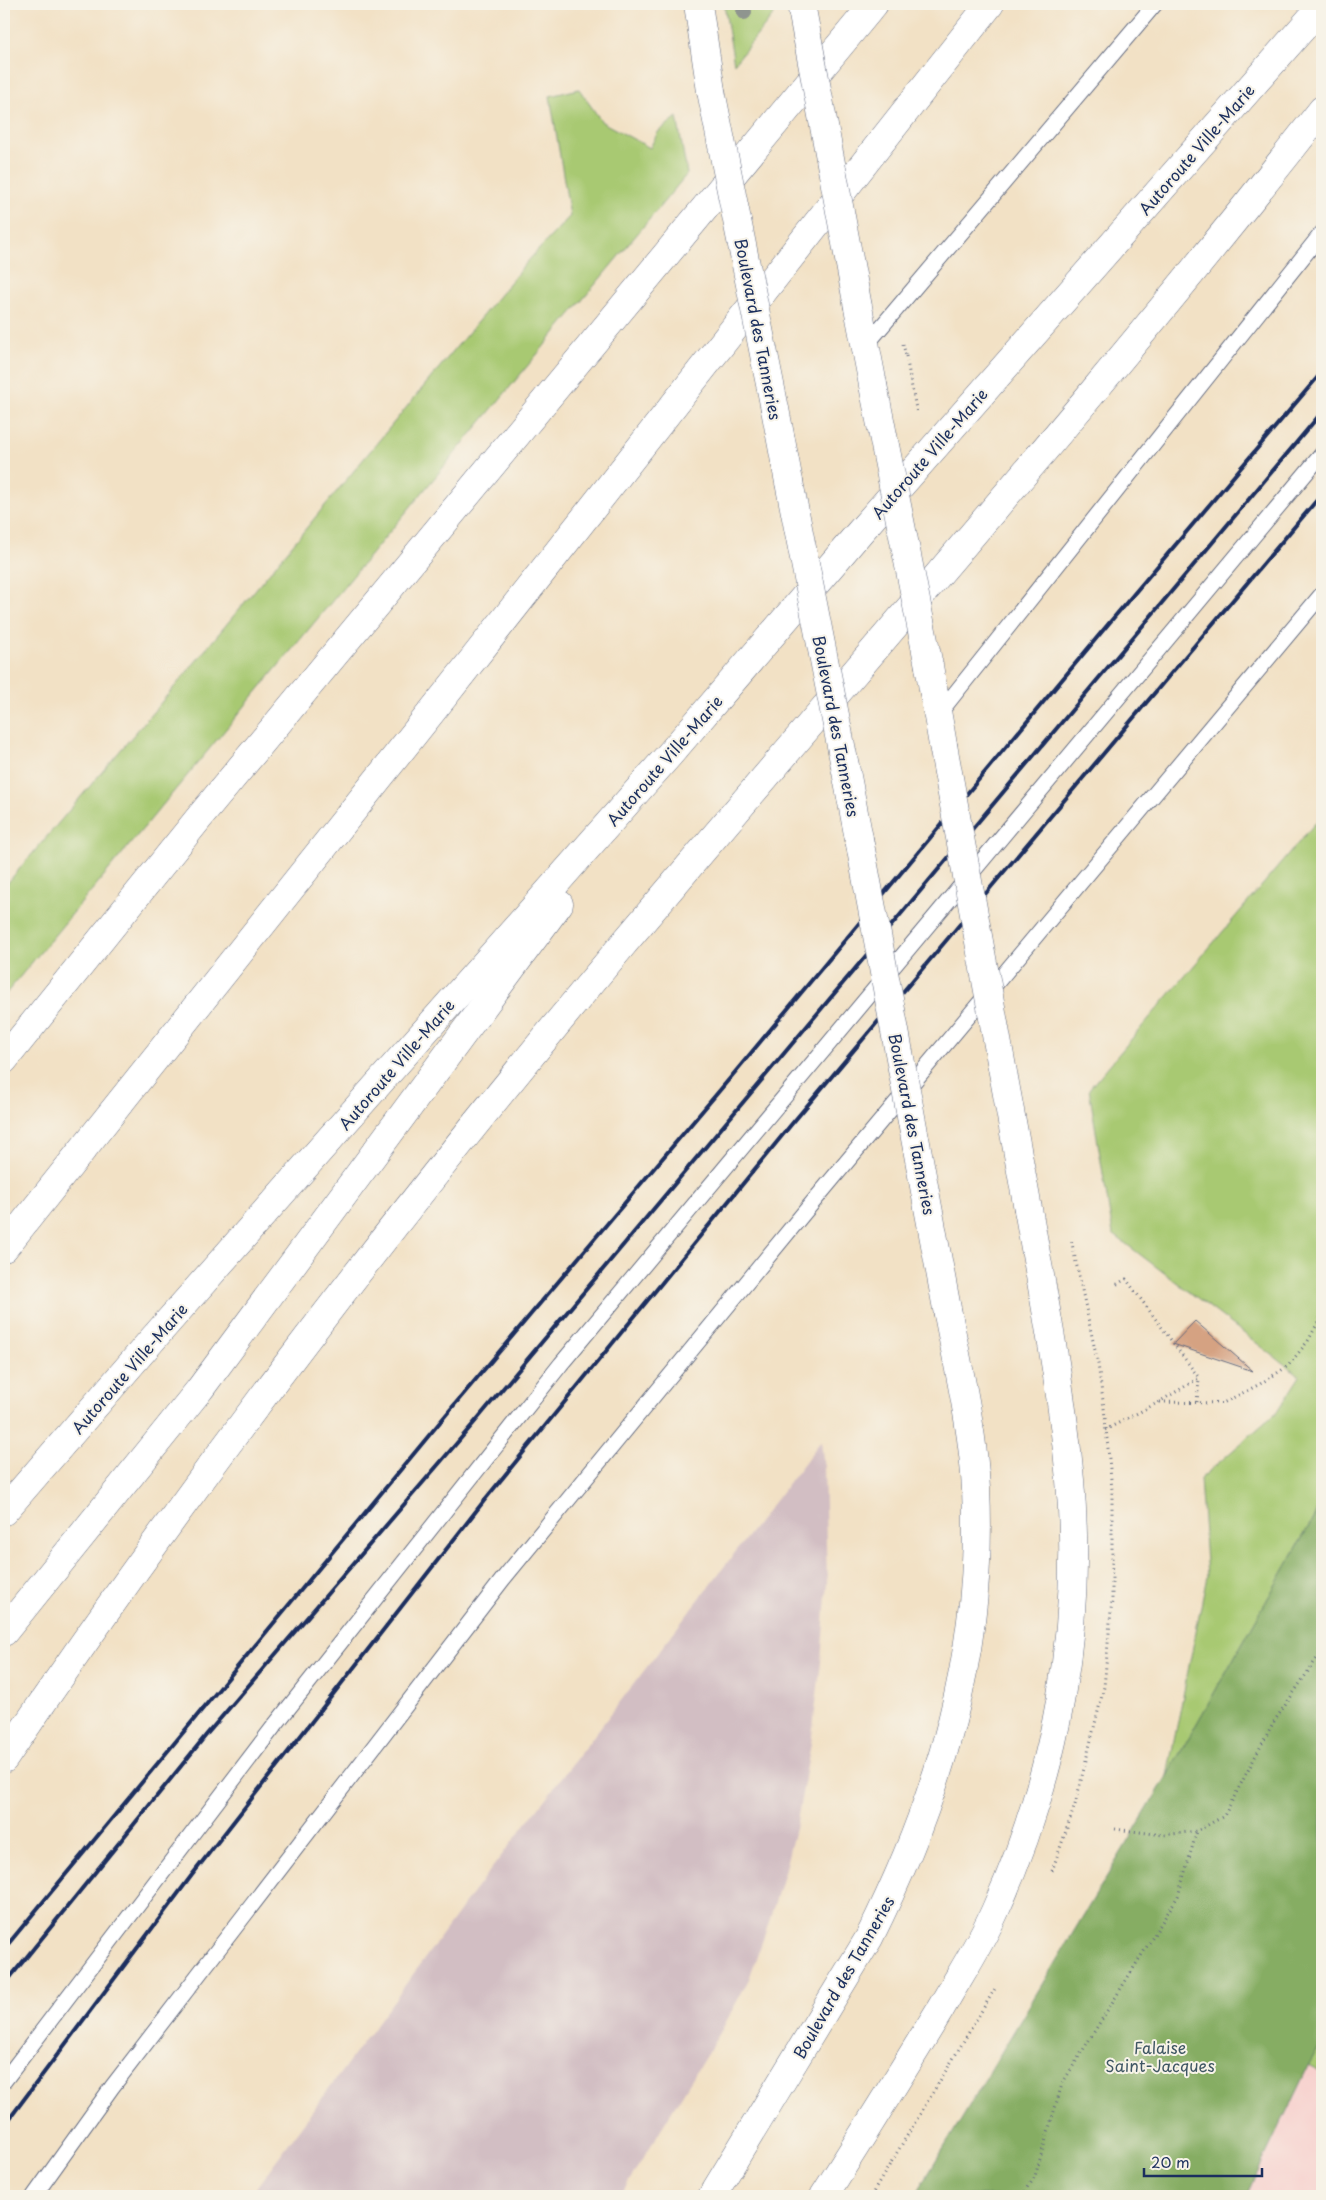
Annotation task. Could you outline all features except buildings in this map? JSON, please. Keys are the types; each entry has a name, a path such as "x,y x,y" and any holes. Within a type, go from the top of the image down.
{"main road":[{"name":"Boulevard des Tanneries","path":"698,4 711,91 845,766 962,1388 976,1488 974,1600 957,1708 926,1810 899,1877 869,1938 712,2196"},
{"path":"801,4 873,386 929,666 1028,1209 1058,1385 1070,1480 1072,1516 1070,1631 1051,1753 1016,1862 994,1914 928,2030 824,2196"},
{"path":"4,1060 199,818 874,4"},
{"path":"4,1248 445,695 990,4"},
{"name":"Autoroute Ville-Marie","path":"4,1511 152,1340 670,754 858,533 1322,6"},
{"path":"4,1759 239,1429 497,1098 631,936 994,508 1322,110"},
{"path":"4,1632 200,1389 670,754"}],"lane":[{"path":"955,49 998,4"},
{"path":"866,345 1156,4"},
{"path":"938,716 1322,233"},
{"path":"4,2081 275,1725 561,1364 1322,454"},
{"path":"34,2196 118,2079 503,1579 802,1214 1322,594"}],"path":[{"path":"1114,1286 1126,1279 1199,1378 1197,1402"},
{"path":"1159,1402 1223,1403 1260,1384 1288,1366 1308,1341 1322,1315"},
{"path":"1105,1430 1159,1402 1199,1378"},
{"path":"1115,1829 1163,1835 1197,1831 1224,1816 1273,1723 1322,1651"},
{"path":"1023,2196 1035,2176 1062,2084 1178,1896 1197,1831"}],"shaded area":[{"path":"821,1441 824,1468 827,1582 821,1662 811,1744 797,1821 784,1872 749,1979 721,2031 620,2196 250,2196 475,1890"},
{"path":"1308,2066 1322,2073 1322,2196 1246,2196"}],"green space":[{"path":"724,4 773,4 775,13 734,64"},
{"path":"579,89 602,122 650,148 658,132 677,117 687,174 4,996 4,887 182,678 527,262 570,216 550,96"},
{"path":"1322,815 1322,1503 1167,1776 1207,1576 1200,1479 1277,1412 1300,1376 1113,1234 1089,1089"},
{"name":"Falaise Saint-Jacques","path":"1322,1503 1322,2042 1246,2196 915,2196 1167,1776"},
{"path":"1322,2042 1322,2073 1308,2066"}],"railway":[{"path":"4,1949 450,1410 731,1077 1110,622 1322,372"},
{"path":"4,1985 207,1734 474,1423 1322,412"},
{"path":"4,2126 192,1875 487,1497 790,1126 1322,494"}]}
